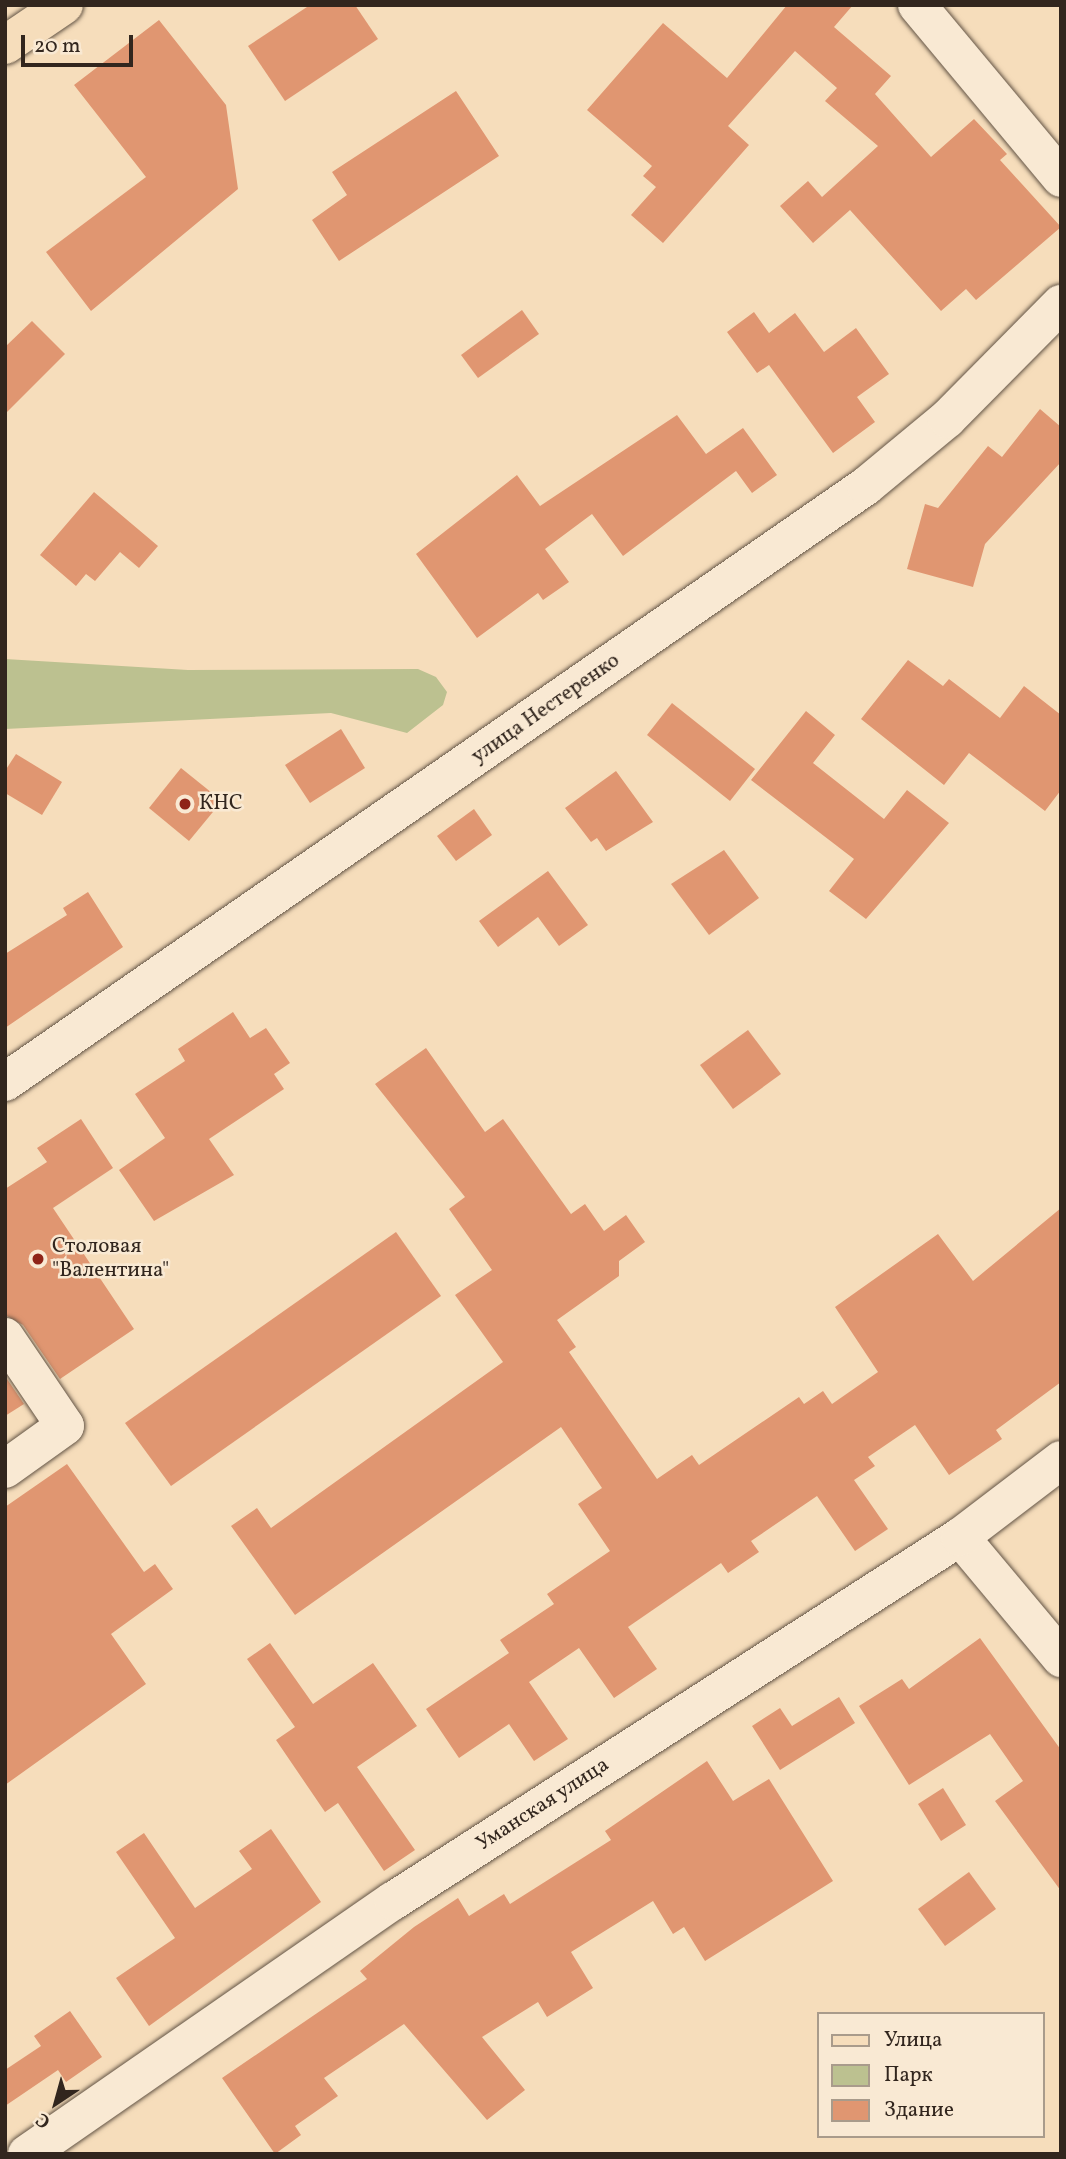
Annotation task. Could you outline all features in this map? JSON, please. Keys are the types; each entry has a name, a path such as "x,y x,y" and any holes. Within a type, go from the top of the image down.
{"main road":[{"path":"5,45 64,5"}],"street":[{"path":"917,5 1061,178"},
{"name":"улица Нестеренко","path":"5,1082 866,486 947,419 1061,304"},
{"path":"5,1337 65,1426 5,1469"},
{"name":"Уманская улица","path":"27,2154 393,1901 960,1537 1061,1460"},
{"path":"960,1537 1061,1658"}],"green space":[{"path":"5,659 188,670 418,669 436,677 447,692 443,705 407,733 331,713 5,729"}],"building":[{"path":"310,5 355,5 378,39 285,101 248,46"},
{"path":"787,5 853,5 834,27 891,76 875,94 931,157 974,119 1007,154 1000,160 1061,227 976,300 966,289 941,311 850,210 813,243 780,206 808,181 822,197 878,146 825,101 837,88 795,51 728,126 749,145 663,243 631,215 656,187 643,176 652,166 587,110 663,23 727,78"},
{"path":"159,20 226,105 238,189 91,311 46,252 146,177 74,85"},
{"path":"456,91 499,156 339,261 312,220 347,195 332,172"},
{"path":"522,310 539,334 478,378 461,355"},
{"path":"754,312 769,333 795,313 824,352 856,328 889,374 857,397 875,422 833,453 769,365 757,373 727,332"},
{"path":"32,321 65,354 5,414 5,347"},
{"path":"1040,409 1061,427 1061,462 985,544 973,587 907,569 925,504 938,508 988,446 1002,457"},
{"path":"677,415 706,454 743,428 777,475 752,493 736,471 623,556 592,514 545,549 569,582 543,600 538,593 477,638 416,554 517,475 540,506"},
{"path":"94,492 158,546 139,568 120,552 95,581 86,574 76,586 40,555"},
{"path":"908,660 943,686 949,679 1000,718 1024,686 1061,715 1061,790 1045,811 969,753 944,785 861,719"},
{"path":"672,703 755,769 730,801 647,735"},
{"path":"806,711 835,735 813,763 884,819 907,790 949,823 866,919 829,891 854,859 751,780"},
{"path":"341,729 365,768 310,803 285,765"},
{"path":"16,754 62,782 42,815 5,793 5,771"},
{"name":"КНС","path":"181,768 222,801 189,841 149,808"},
{"path":"616,771 653,822 606,851 597,838 591,842 565,808"},
{"path":"474,809 492,835 456,861 437,836"},
{"path":"724,850 759,898 709,935 671,884"},
{"path":"548,871 588,925 559,946 538,917 498,947 479,921"},
{"path":"88,892 123,947 5,1028 5,954 67,915 63,908"},
{"path":"233,1012 250,1038 266,1028 290,1063 274,1074 284,1089 209,1139 234,1175 154,1221 119,1170 165,1138 135,1094 185,1061 178,1049"},
{"path":"748,1030 781,1074 733,1109 700,1065"},
{"path":"426,1048 485,1132 503,1119 571,1214 585,1204 604,1231 626,1215 645,1242 619,1261 619,1276 557,1320 576,1347 569,1352 657,1479 692,1455 699,1465 799,1397 804,1404 823,1391 832,1404 878,1372 835,1307 938,1234 973,1281 1061,1208 1061,1382 996,1430 1002,1439 949,1475 915,1425 868,1457 875,1466 854,1480 888,1529 855,1551 817,1496 751,1541 759,1552 728,1573 721,1563 628,1627 657,1669 614,1698 579,1648 529,1682 568,1739 534,1761 509,1724 459,1758 426,1709 509,1653 500,1640 554,1604 547,1594 610,1551 578,1504 602,1488 561,1427 295,1615 231,1526 257,1508 271,1528 503,1362 455,1295 492,1270 449,1209 465,1197 375,1084"},
{"path":"81,1119 113,1168 53,1208 134,1329 60,1379 23,1325 5,1315 5,1189 47,1162 37,1148"},
{"path":"396,1232 441,1296 171,1486 125,1423"},
{"path":"5,1376 24,1404 5,1416"},
{"path":"67,1464 144,1572 155,1564 173,1589 111,1634 146,1684 5,1785 5,1507"},
{"path":"980,1638 1061,1750 1061,1891 995,1801 1023,1781 990,1734 909,1785 859,1706 902,1679 909,1689"},
{"path":"270,1643 313,1704 373,1663 417,1726 357,1767 415,1850 384,1871 338,1803 325,1812 276,1740 295,1727 247,1659"},
{"path":"839,1697 855,1723 780,1770 752,1726 780,1708 792,1726"},
{"path":"707,1761 733,1801 769,1779 833,1881 705,1961 684,1927 673,1934 653,1901 571,1952 593,1988 547,2017 538,2002 482,2037 525,2090 487,2120 404,2024 324,2078 338,2096 295,2126 301,2135 275,2154 222,2078 367,1979 360,1971 414,1927 458,1898 469,1916 504,1894 510,1904 611,1840 605,1831"},
{"path":"943,1788 966,1825 941,1841 918,1804"},
{"path":"271,1829 321,1902 149,2026 116,1978 175,1938 116,1852 144,1833 195,1908 252,1869 239,1851"},
{"path":"969,1872 996,1909 945,1946 918,1909"},
{"path":"70,2011 102,2057 66,2082 58,2070 5,2106 5,2070 41,2046 34,2036"}],"place":[{"name":"КНС","path":"185,804"},
{"name":"Столовая \"Валентина\"","path":"38,1259"}]}
